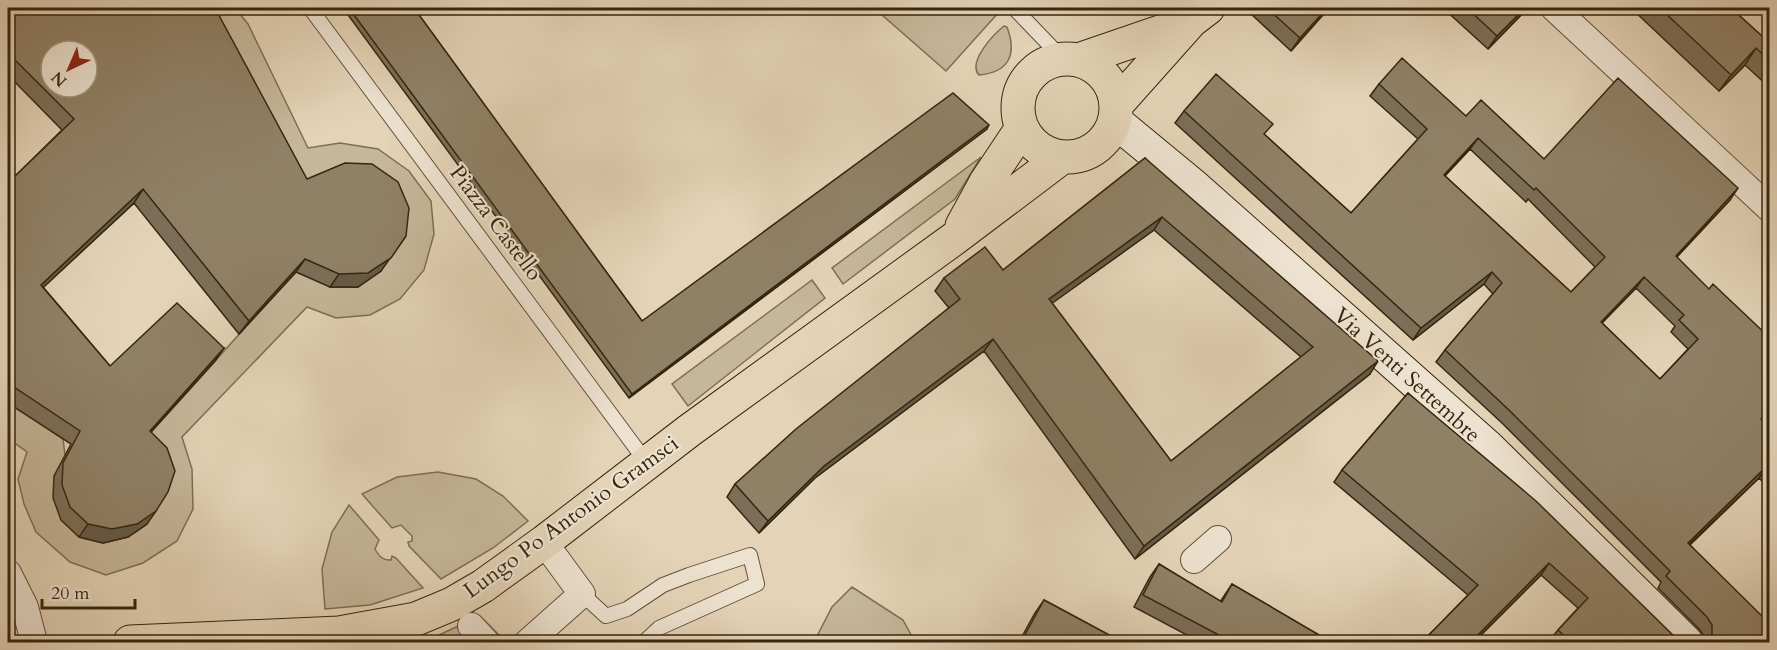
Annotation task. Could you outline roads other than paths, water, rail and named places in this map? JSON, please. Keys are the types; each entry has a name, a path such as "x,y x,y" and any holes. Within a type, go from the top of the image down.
{"main road":[{"path":"1199,14 1116,113 1105,140 1089,153 1061,158 1045,152 1032,142 1022,128 1018,116 1021,91 1037,69 1050,62 1070,60 1199,14"},
{"path":"1070,60 1092,66 1104,76 1113,89 1116,113"},
{"name":"Via Venti Settembre","path":"1116,113 1195,187 1486,446 1686,642"},
{"name":"Lungo Po Antonio Gramsci","path":"955,238 986,182 1022,128"},
{"name":"Lungo Po Antonio Gramsci","path":"130,642 339,633 416,619 452,604 483,586 544,542 647,463 1061,158"}],"street":[{"path":"1554,8 1770,209"},
{"path":"1194,560 1218,539"},
{"path":"528,642 582,594 544,542"},
{"path":"8,573 25,606 34,642"}],"lane":[{"name":"Piazza Castello","path":"310,8 647,463"},
{"path":"1016,9 1070,60"},
{"path":"582,594 606,616 627,609 663,585 689,574 750,555 757,584 658,628 644,642"}]}
